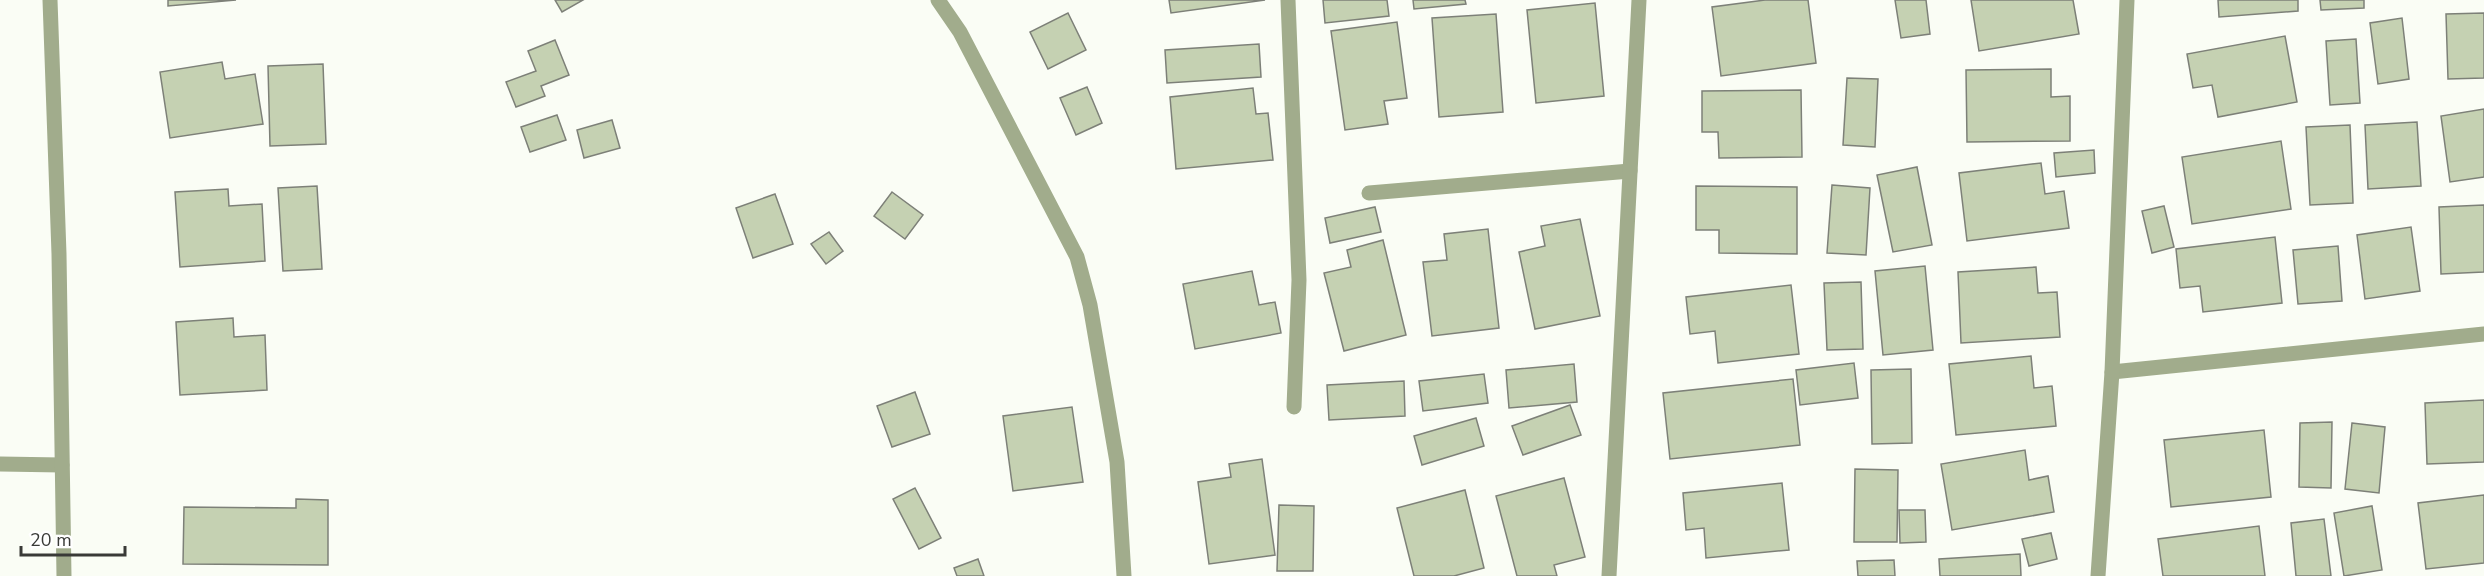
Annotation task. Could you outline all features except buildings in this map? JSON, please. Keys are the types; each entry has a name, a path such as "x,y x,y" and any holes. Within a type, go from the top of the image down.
{"street":[{"path":"50,0 58,254 64,576"},
{"path":"938,0 960,32 1077,257 1090,305 1117,462 1124,576"},
{"path":"1288,0 1299,280 1294,407"},
{"path":"1609,576 1639,0"},
{"path":"2098,576 2112,372 2127,0"},
{"path":"1369,193 1630,171"},
{"path":"2112,372 2484,334"},
{"path":"0,464 62,465"}]}
